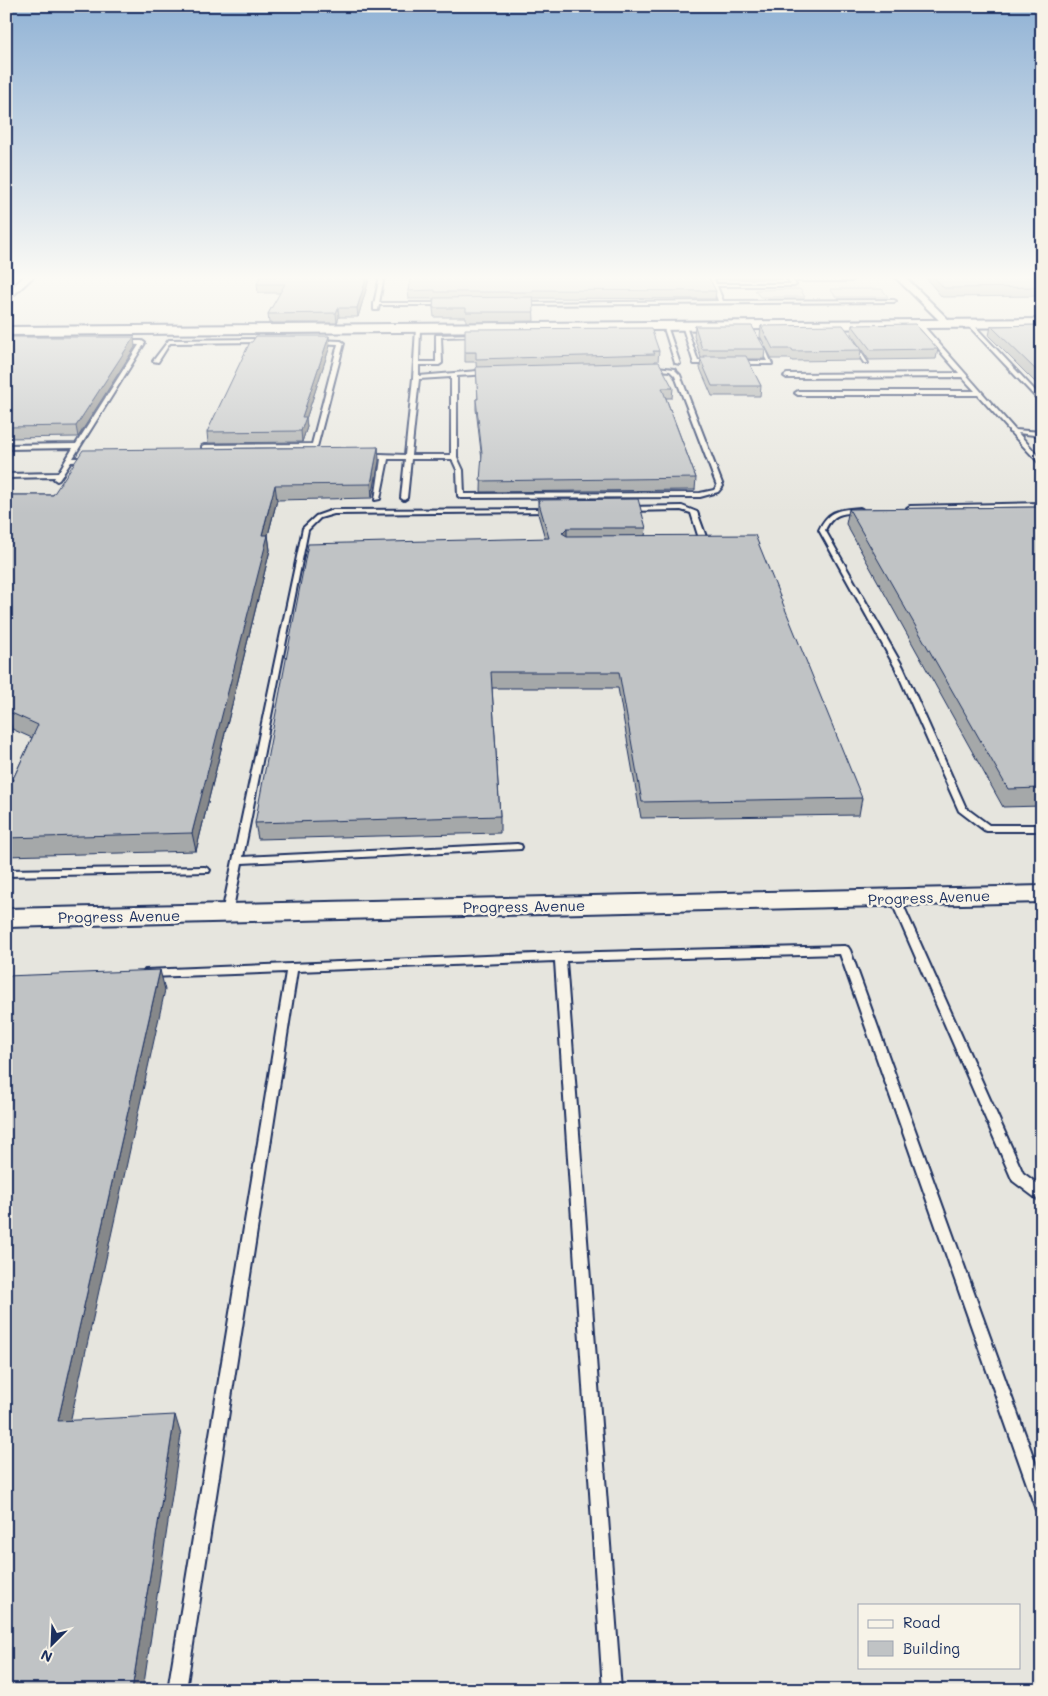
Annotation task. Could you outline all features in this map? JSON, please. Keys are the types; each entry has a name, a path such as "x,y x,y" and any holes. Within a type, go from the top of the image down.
{"street":[{"name":"Progress Avenue","path":"6,918 1042,894"}],"lane":[{"path":"6,476 58,477 135,355"},
{"path":"156,361 160,355"},
{"path":"204,447 315,446 338,355"},
{"path":"404,498 416,378 416,355"},
{"path":"416,364 439,363 439,355"},
{"path":"675,355 678,363"},
{"path":"693,355 696,363 723,363"},
{"path":"733,363 770,363 766,355"},
{"path":"861,355 866,362"},
{"path":"945,355 1042,464"},
{"path":"999,355 1042,402"},
{"path":"454,376 454,456 460,470 461,496 700,495 716,491 720,486 678,375 672,370 640,368"},
{"path":"416,378 454,376 466,372 498,371"},
{"path":"787,376 962,375"},
{"path":"798,393 978,393"},
{"path":"1011,430 1042,434"},
{"path":"6,447 79,446"},
{"path":"377,499 385,456"},
{"path":"355,457 454,456"},
{"path":"70,460 100,460"},
{"path":"897,509 1042,505"},
{"path":"622,509 682,508 694,512 709,545 695,545"},
{"path":"228,913 305,529 318,517 333,512 562,510"},
{"path":"868,510 835,513 827,518 822,530 900,667 962,809 987,828 1042,828"},
{"path":"238,860 517,847"},
{"path":"6,873 205,870"},
{"path":"895,898 1018,1177 1042,1195"},
{"path":"134,973 560,957 844,950 1042,1504"},
{"path":"560,957 612,1690"},
{"path":"177,1690 292,967"}],"shaded area":[{"path":"6,355 1042,355 1042,1690 6,1690"}],"building":[{"path":"6,355 122,355 76,426 6,427"},
{"path":"244,355 323,355 302,417 306,417 301,431 207,432"},
{"path":"476,355 614,355 476,359"},
{"path":"1021,355 1042,355 1042,376"},
{"path":"704,356 746,356 761,386 712,386 700,358 705,358"},
{"path":"659,362 673,388 662,388 696,478 480,481 482,454 476,399 478,399 476,367"},
{"path":"378,447 371,484 275,485 262,535 268,535 192,833 6,838 6,794 38,725 7,711 6,713 6,495 53,495 83,450"},
{"path":"638,499 646,528 567,528 562,533 567,536 755,535 862,798 642,802 619,672 491,672 500,816 255,823 308,544 549,538 538,500"},
{"path":"1042,507 1042,788 1008,789 849,509"},
{"path":"160,970 58,1421 175,1415 132,1690 6,1690 6,976"}]}
